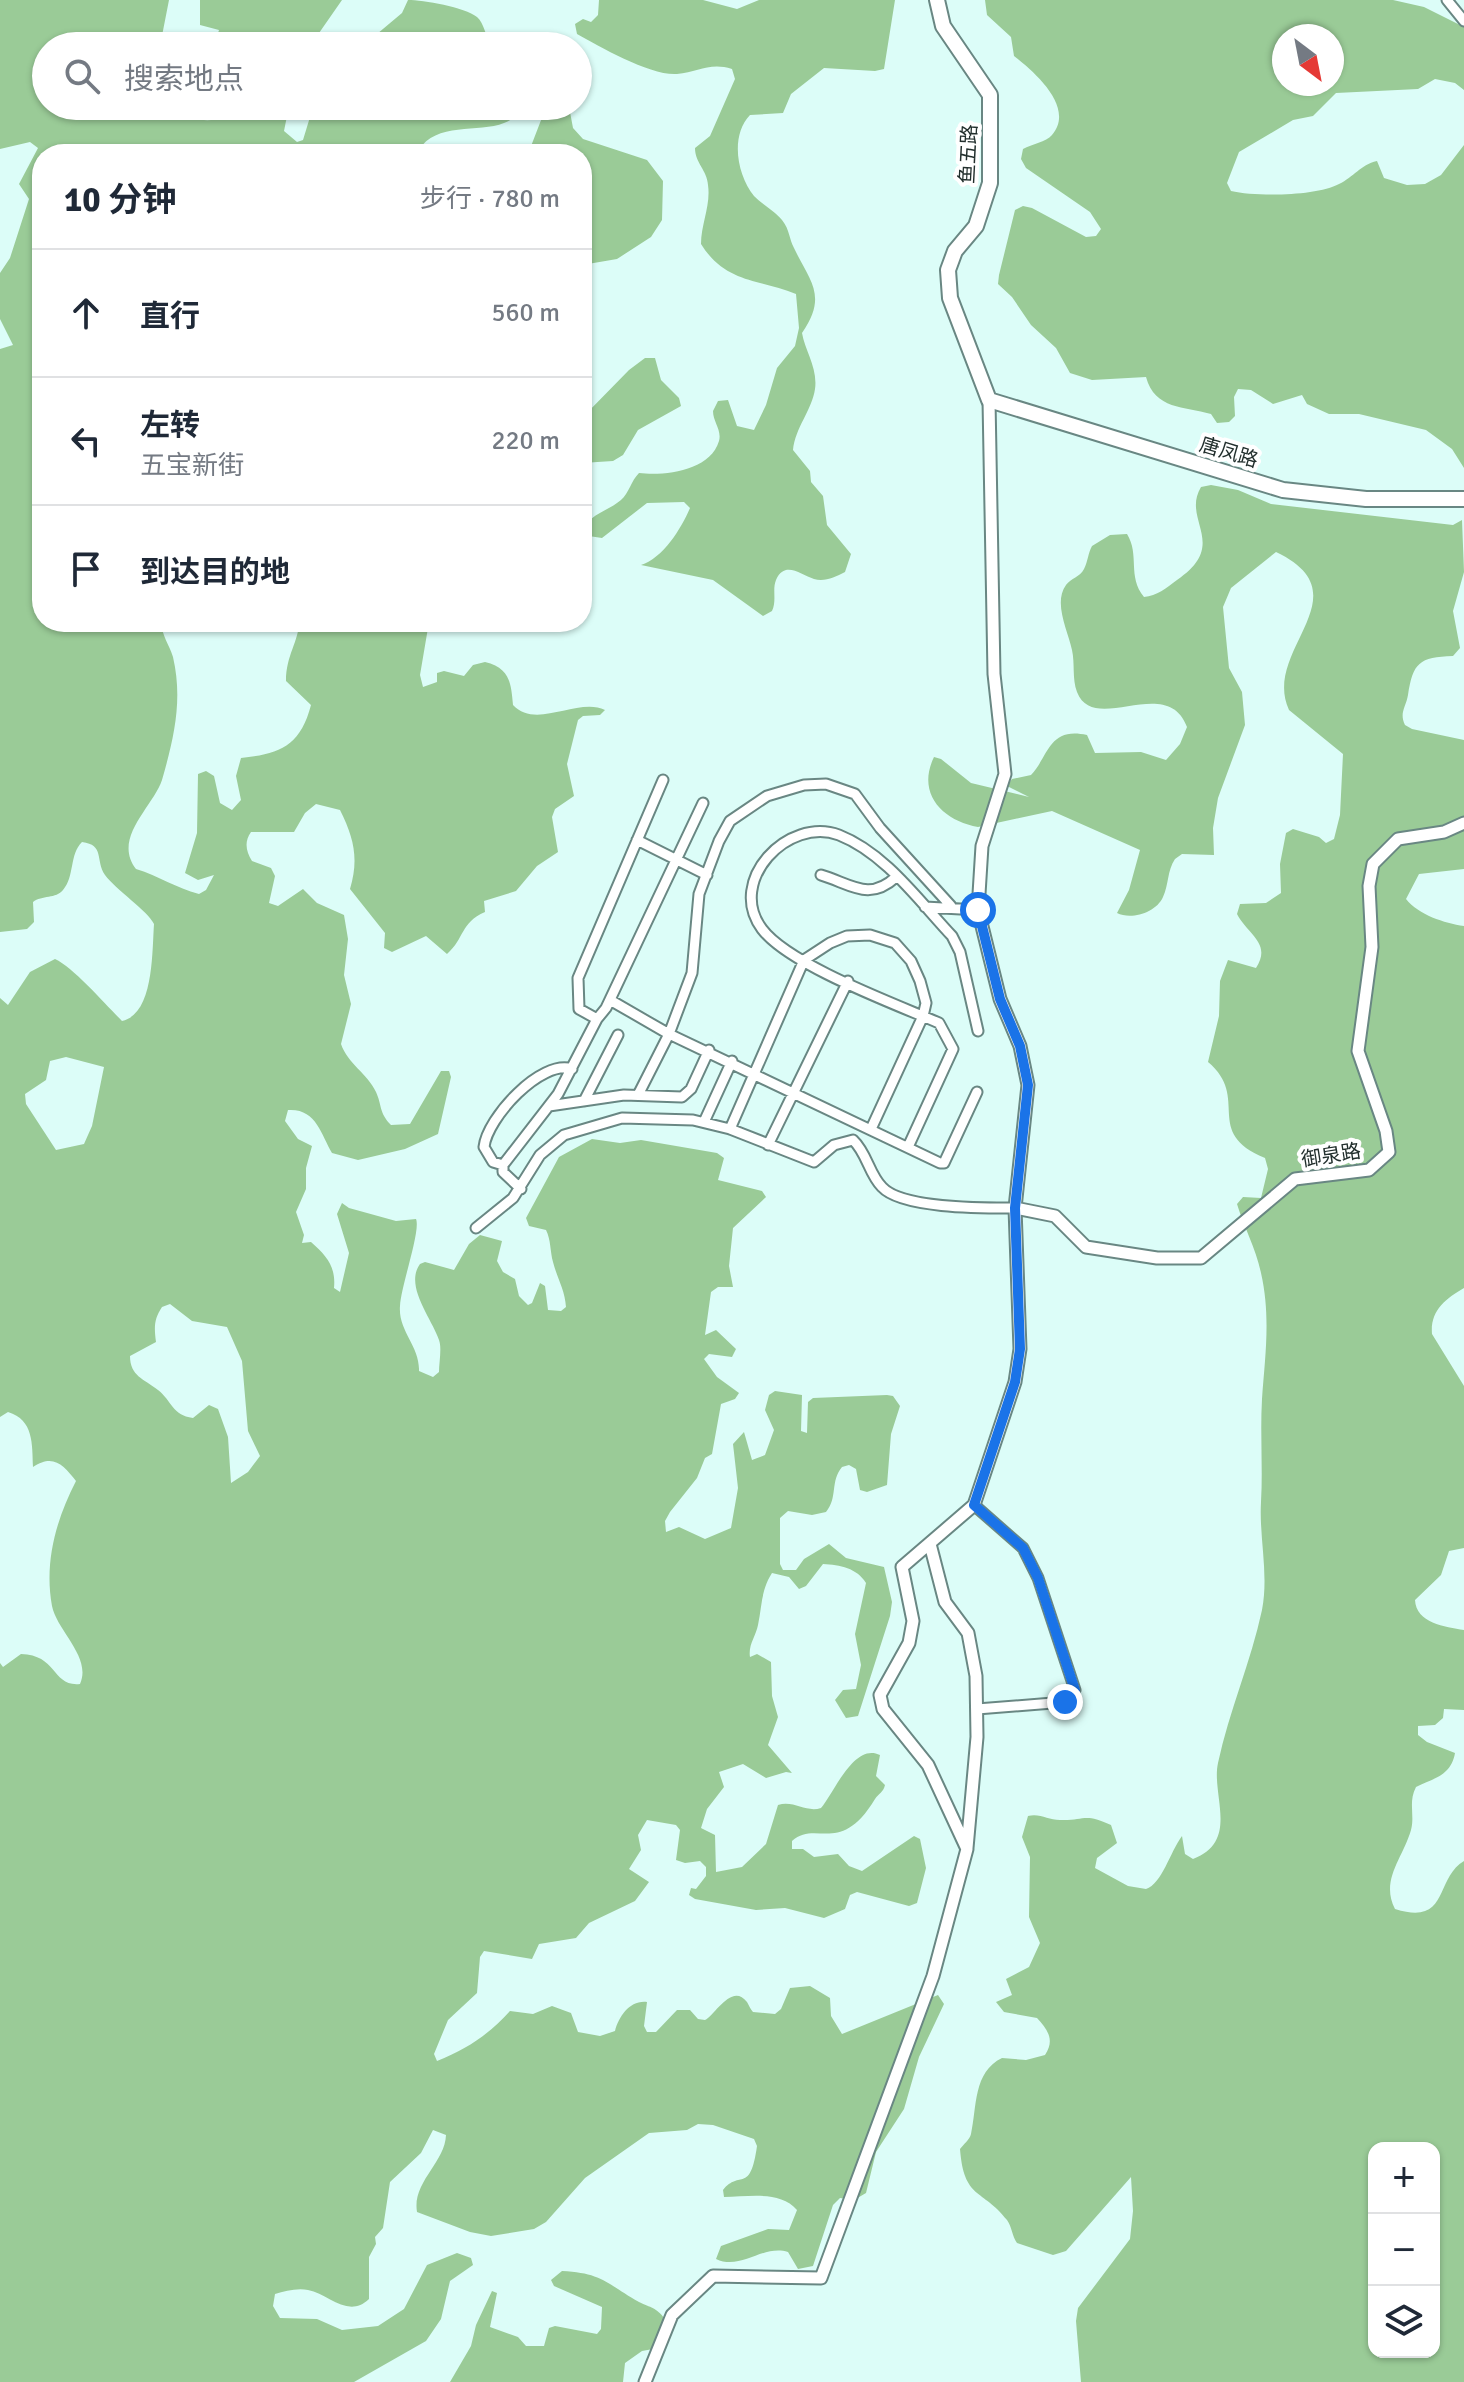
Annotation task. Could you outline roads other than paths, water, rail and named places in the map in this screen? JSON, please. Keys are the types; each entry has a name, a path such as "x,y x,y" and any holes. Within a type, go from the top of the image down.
{"highway":[{"name":"鱼五路","path":"938,1 943,26 990,95 990,183 976,226 955,251 948,270 950,298 989,400"},
{"name":"唐凤路","path":"989,400 1283,490 1366,499 1464,499"}],"street":[{"path":"1447,0 1464,21"},
{"path":"967,1849 928,1765 883,1709 880,1695 909,1643 913,1621 902,1567 915,1551 930,1544 974,1505 1015,1382 1020,1349 1015,1208 1028,1085 1020,1046 1000,999 978,910 982,846 1005,774 994,674 989,400"},
{"path":"597,1019 579,1009 578,978 663,780"},
{"path":"638,1095 669,1034 692,973 699,894 730,821 767,796 804,785 826,784 845,788 865,803 880,828 951,906"},
{"path":"521,1189 503,1172 503,1165 549,1106 572,1069 610,1000 703,803"},
{"name":"御泉路","path":"1015,1208 1055,1216 1086,1247 1157,1258 1201,1258 1262,1203 1295,1179 1369,1170 1389,1152 1386,1131 1358,1051 1372,947 1369,886 1373,864 1398,839 1444,832 1464,823"},
{"path":"908,1147 953,1049 939,1023 804,960 763,930 753,906 753,881 765,859 793,836 822,830 871,852 952,936 960,952 978,1031"},
{"path":"637,840 707,875"},
{"path":"821,875 871,892 883,889 896,877"},
{"path":"925,907 951,906 978,910"},
{"path":"730,1129 804,960 847,936 870,935 895,943 911,961 926,1003 923,1016 871,1129"},
{"path":"768,1145 848,981"},
{"path":"610,1000 669,1034 709,1050 944,1163 977,1092"},
{"path":"584,1101 618,1035"},
{"path":"549,1106 638,1095 682,1097 691,1089 709,1050"},
{"path":"704,1122 732,1061"},
{"path":"503,1165 493,1162 484,1147 495,1120 512,1099 552,1068 572,1069"},
{"path":"476,1228 521,1189 540,1155 564,1135 622,1118 704,1122 814,1162 834,1145 853,1140 883,1189 894,1196 946,1207 1015,1208"},
{"path":"974,1505 1023,1548 1038,1578 1075,1690 1065,1702 977,1709"},
{"path":"645,2382 672,2315 713,2276 821,2278 933,1976 967,1849 977,1709 976,1676 968,1633 945,1602 930,1544"}]}
